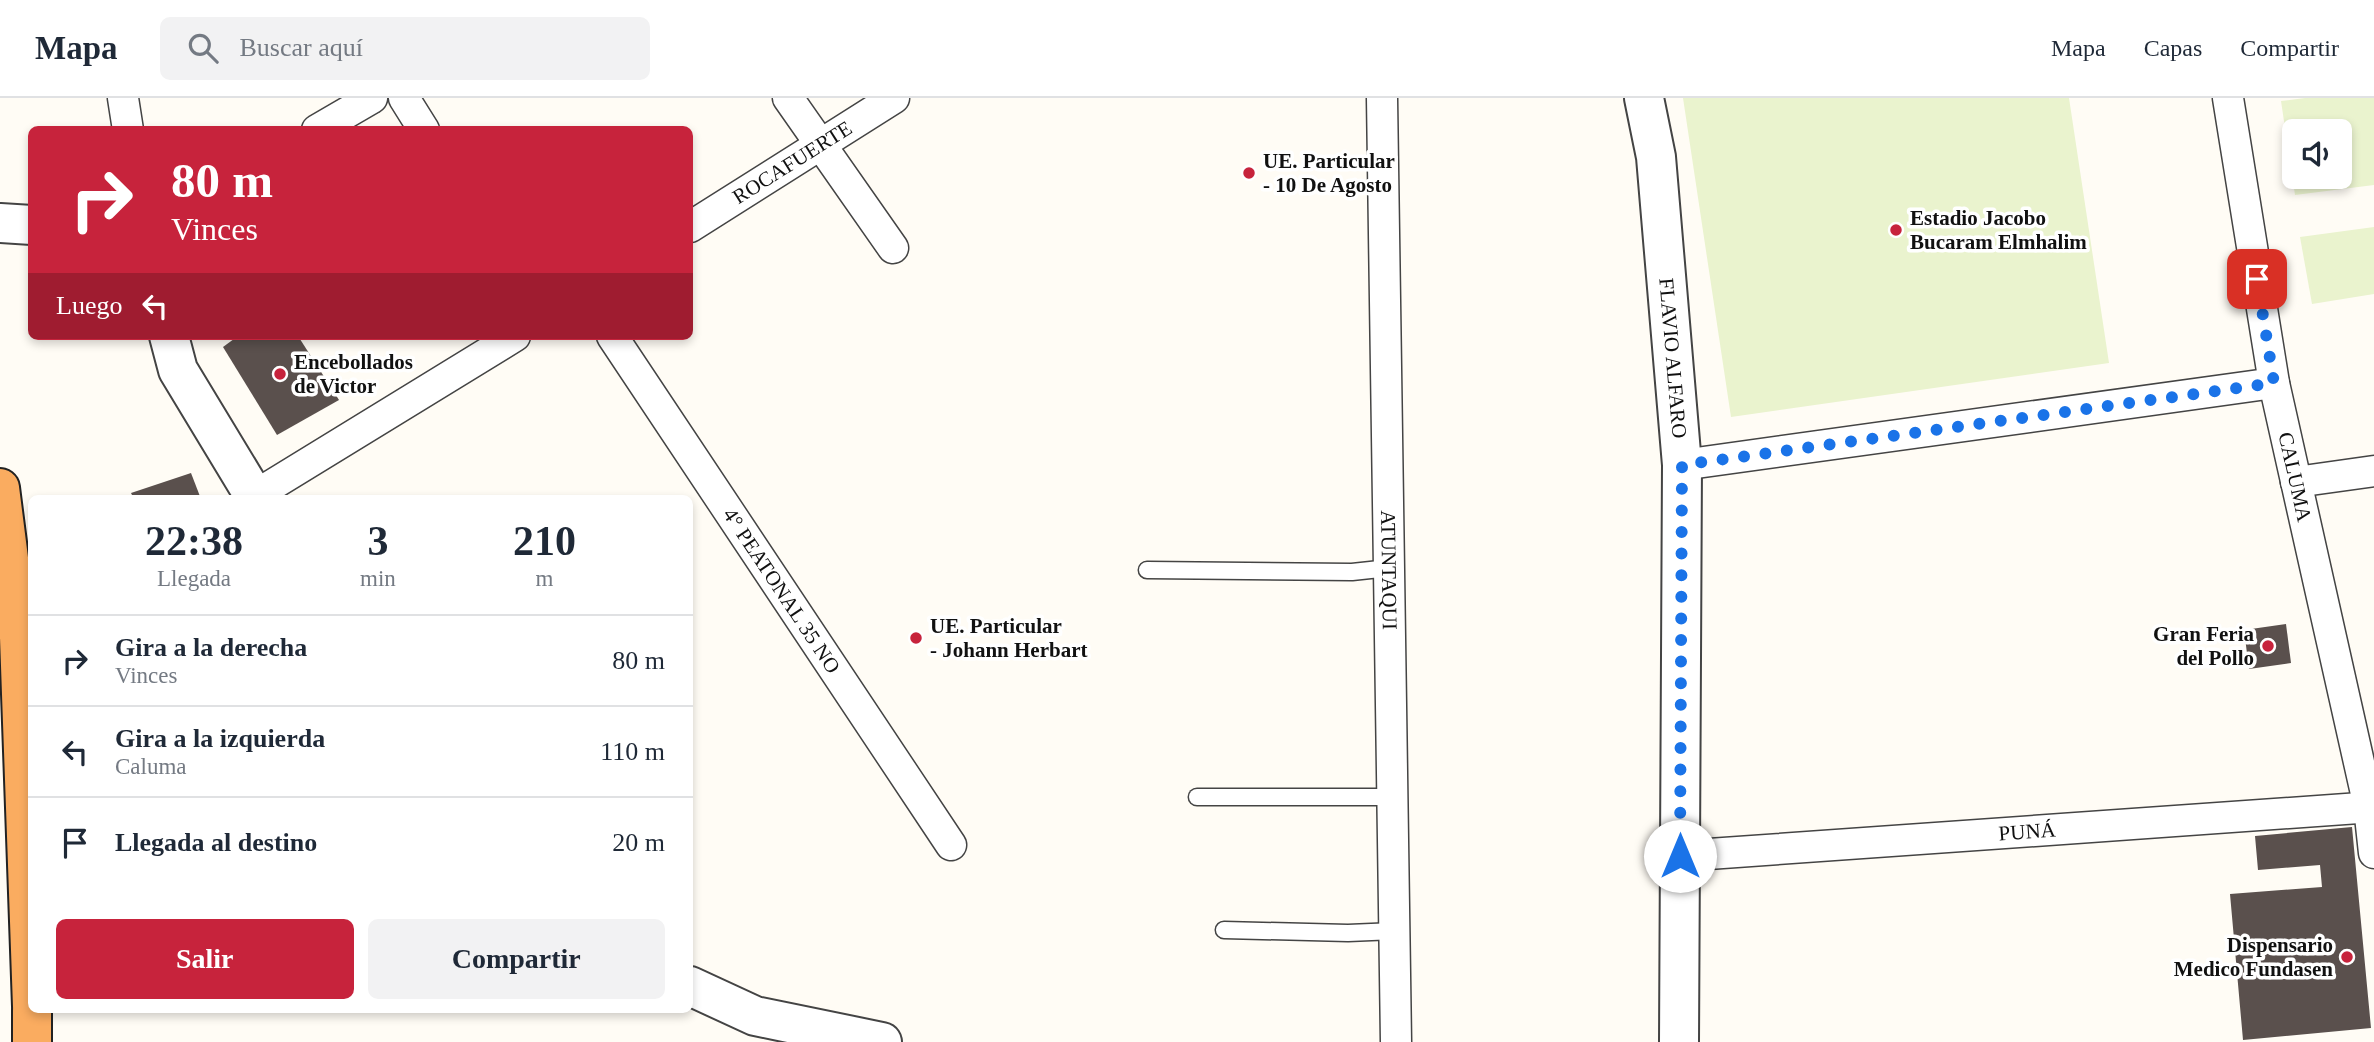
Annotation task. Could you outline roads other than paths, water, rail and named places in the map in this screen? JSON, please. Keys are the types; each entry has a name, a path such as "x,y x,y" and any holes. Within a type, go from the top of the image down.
{"highway":[{"path":"0,488 19,637 28,894"},
{"path":"32,1013 32,1042"}],"street":[{"path":"123,98 127,126"},
{"path":"324,126 372,98"},
{"path":"404,98 422,126"},
{"path":"788,98 892,248"},
{"name":"ROCAFUERTE","path":"693,225 894,98"},
{"name":"ATUNTAQUI","path":"1382,98 1396,1042"},
{"name":"FLAVIO ALFARO","path":"1644,98 1656,157 1682,465 1679,1042"},
{"name":"CALUMA","path":"2228,98 2274,383 2372,807 2374,853"},
{"path":"0,223 28,225"},
{"path":"170,340 178,370 254,495"},
{"path":"258,495 509,340"},
{"name":"4° PEATONAL 35 NO","path":"615,340 951,845"},
{"path":"1682,465 2274,383"},
{"path":"2296,482 2374,471"},
{"name":"PUNÁ","path":"1680,856 2372,807"},
{"path":"693,987 755,1016 882,1042"}],"lane":[{"path":"1147,570 1352,572 1389,568"},
{"path":"1197,797 1394,797"},
{"path":"1224,930 1348,933 1395,931"}],"place":[{"name":"UE. Particular - 10 De Agosto","path":"1249,173"},
{"name":"Estadio Jacobo Bucaram Elmhalim","path":"1896,230"},
{"name":"Encebollados de Victor","path":"280,374"},
{"name":"UE. Particular - Johann Herbart","path":"916,638"},
{"name":"Gran Feria del Pollo","path":"2268,646"},
{"name":"Dispensario Medico Fundasen","path":"2347,957"}]}
